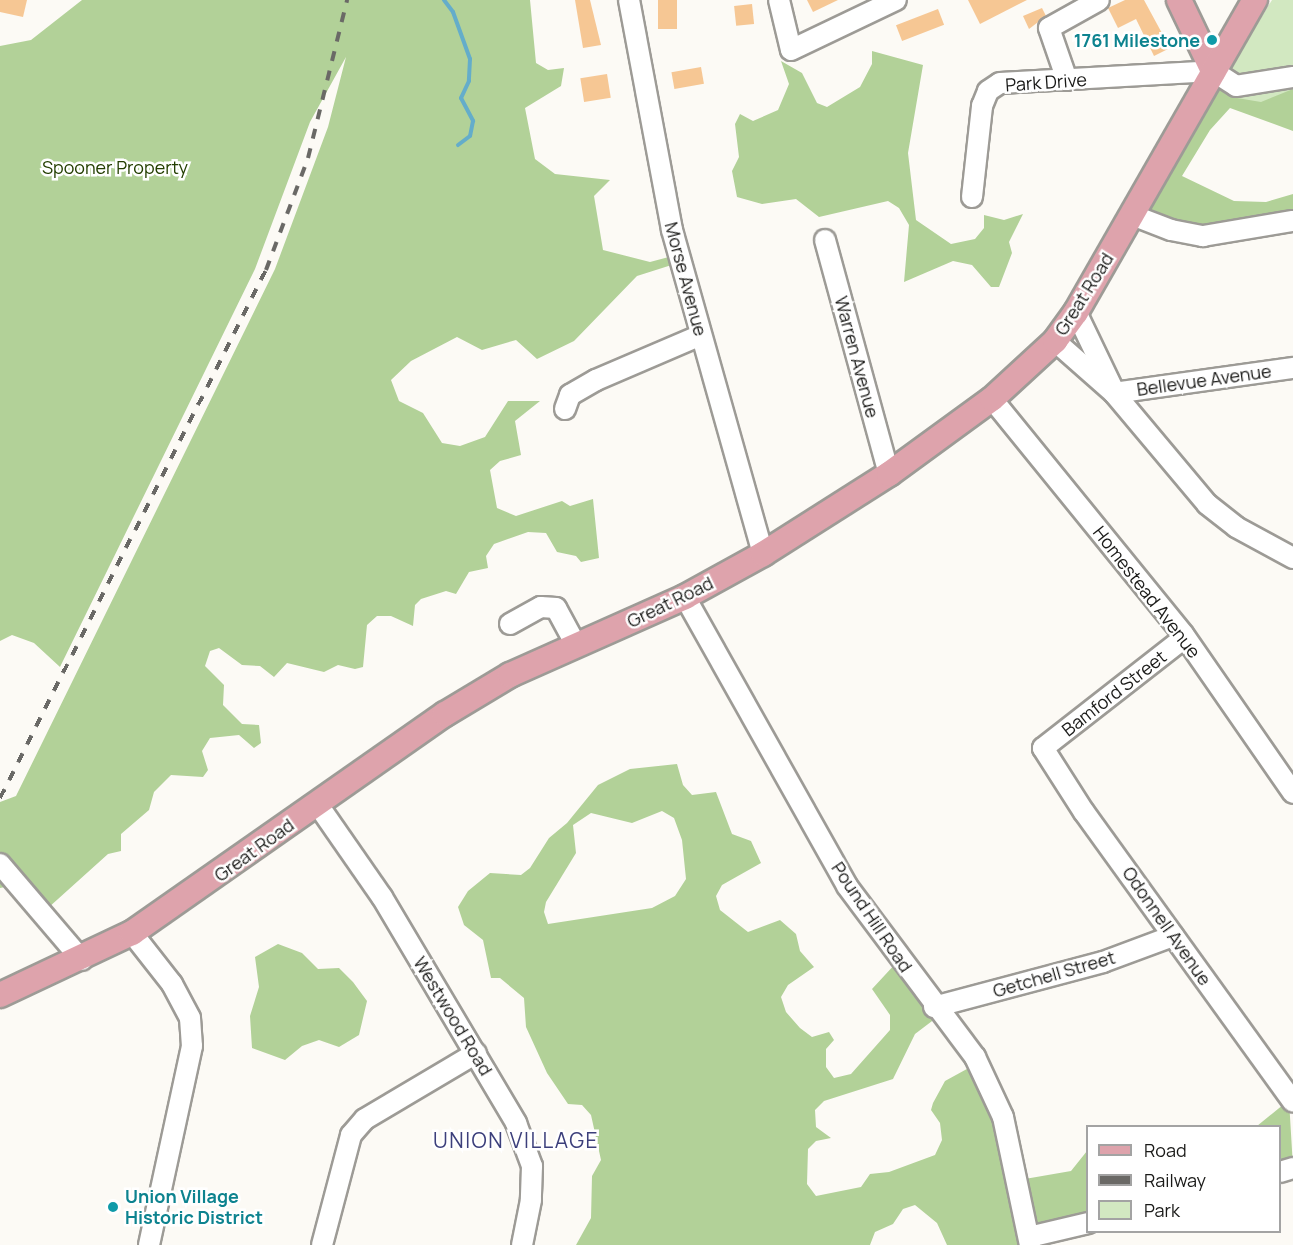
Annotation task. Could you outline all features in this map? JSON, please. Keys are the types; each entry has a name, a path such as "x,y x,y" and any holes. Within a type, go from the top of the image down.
{"main road":[{"path":"1179,0 1213,71"},
{"name":"Great Road","path":"0,995 82,960 132,933 445,714 510,675 685,597 763,554 889,474 992,399 1055,341 1076,312 1255,0"}],"street":[{"name":"Morse Avenue","path":"629,0 672,230 763,554"},
{"path":"779,0 791,50 896,0"},
{"path":"1067,80 1049,28 1099,0"},
{"path":"1213,71 1236,86 1293,77"},
{"name":"Park Drive","path":"972,197 982,106 988,91 1000,83 1213,71"},
{"path":"1132,215 1171,230 1203,236 1293,220"},
{"name":"Warren Avenue","path":"825,240 889,474"},
{"path":"1076,312 1114,393"},
{"path":"565,409 570,395 596,380 701,335"},
{"path":"1055,341 1114,393 1207,504 1236,527 1293,558"},
{"name":"Bellevue Avenue","path":"1114,393 1293,368"},
{"name":"Homestead Avenue","path":"992,399 1184,638 1293,793"},
{"name":"Pound Hill Road","path":"685,597 847,886 934,1007 975,1057 1003,1117 1030,1241"},
{"path":"510,624 541,607 556,608 576,645"},
{"name":"Bamford Street","path":"1043,748 1184,638"},
{"name":"Odonnell Avenue","path":"1043,748 1173,936 1293,1102"},
{"name":"Westwood Road","path":"318,805 382,897 516,1123 532,1166 531,1200 522,1245"},
{"path":"0,864 82,960"},
{"path":"132,933 176,993 190,1018 192,1046 149,1245"},
{"name":"Getchell Street","path":"934,1007 1103,962 1173,936"},
{"path":"322,1245 351,1135 365,1119 476,1053"},
{"path":"1030,1241 1086,1223"}],"green space":[{"name":"Spooner Property","path":"82,0 530,0 536,63 548,70 564,68 561,86 525,108 535,159 555,174 610,180 594,196 603,250 650,262 680,254 681,262 637,276 574,341 537,359 516,340 482,350 457,337 411,361 391,380 399,401 423,413 442,443 460,446 485,437 508,401 540,401 515,421 521,455 500,461 490,470 497,508 516,516 562,501 570,506 593,499 599,558 581,562 576,556 557,552 546,533 528,532 494,544 486,556 488,568 469,572 456,594 446,591 421,599 415,605 413,626 391,616 377,616 367,625 363,667 355,669 338,665 324,672 287,663 274,677 260,666 242,665 219,648 210,651 205,666 224,685 223,705 242,724 259,725 261,743 254,748 239,735 210,738 202,751 208,770 203,777 171,775 154,792 149,810 121,834 121,851 108,854 48,908 20,884 0,888 0,802 16,796 275,269 328,127 346,57 310,122 255,269 60,667 34,643 12,635 0,641 0,46 31,40"},
{"path":"1272,0 1293,0 1293,105 1249,108 1212,97"},
{"path":"872,51 923,65 908,153 916,220 951,244 975,239 984,228 984,215 1004,220 1023,214 1009,242 1012,253 999,287 991,287 972,265 953,261 904,282 909,225 899,208 888,201 819,217 796,199 762,204 737,197 732,171 739,157 735,124 740,114 753,121 778,110 789,84 781,61 802,73 817,103 827,107 860,87 872,64"},
{"path":"1210,84 1231,97 1261,102 1293,89 1293,131 1230,108 1210,130 1182,176 1234,201 1266,202 1293,194 1293,220 1199,236 1138,216"},
{"path":"677,764 683,785 692,795 716,792 732,834 751,841 761,863 722,885 716,896 720,910 748,932 780,920 796,934 800,951 814,967 788,985 781,997 786,1012 800,1028 812,1037 829,1032 834,1040 826,1049 826,1067 834,1078 851,1074 890,1030 890,1015 872,989 897,962 940,1015 915,1034 893,1079 824,1101 815,1110 816,1127 831,1138 816,1141 808,1149 807,1184 816,1196 861,1187 870,1174 889,1172 935,1155 942,1140 940,1123 931,1110 933,1103 945,1081 976,1064 1019,1180 1071,1171 1086,1152 1086,1222 1029,1245 947,1245 937,1223 915,1205 903,1209 893,1224 875,1232 870,1245 576,1245 591,1218 592,1176 601,1160 591,1115 582,1105 568,1104 547,1073 526,1027 524,998 500,978 491,978 483,940 464,925 458,907 468,891 490,873 521,875 530,868 549,838 567,823 598,785 630,769","holes":["662,811 674,818 682,840 686,879 675,896 652,908 548,924 544,912 546,902 576,853 573,825 591,813 632,823"]},
{"path":"278,944 302,953 318,969 339,968 353,982 367,1001 359,1035 339,1047 319,1040 302,1046 285,1060 252,1048 250,1016 259,987 255,957"},
{"path":"1289,1100 1293,1167 1281,1171 1281,1125 1258,1125"}],"building":[{"path":"0,0 27,0 23,17 0,12"},
{"path":"575,0 590,0 601,45 583,48"},
{"path":"658,0 677,0 677,29 658,29"},
{"path":"807,0 838,0 813,12"},
{"path":"968,0 1027,0 980,24"},
{"path":"1125,0 1144,0 1170,48 1154,56 1136,19 1118,28 1108,8"},
{"path":"752,4 754,24 736,26 734,6"},
{"path":"1042,8 1046,16 1029,29 1023,16"},
{"path":"938,9 944,25 902,41 896,25"},
{"path":"701,67 704,84 674,89 671,72"},
{"path":"607,74 611,98 584,102 580,78"}],"waterway":[{"path":"444,0 453,12 470,59 469,81 461,98 473,121 470,136 458,145"}],"railway":[{"path":"0,798 266,270 308,158 347,0"}],"place":[{"name":"1761 Milestone","path":"1212,40"},
{"name":"Union Village Historic District","path":"113,1207"}],"district":[{"name":"UNION VILLAGE","path":"516,1140"}]}
